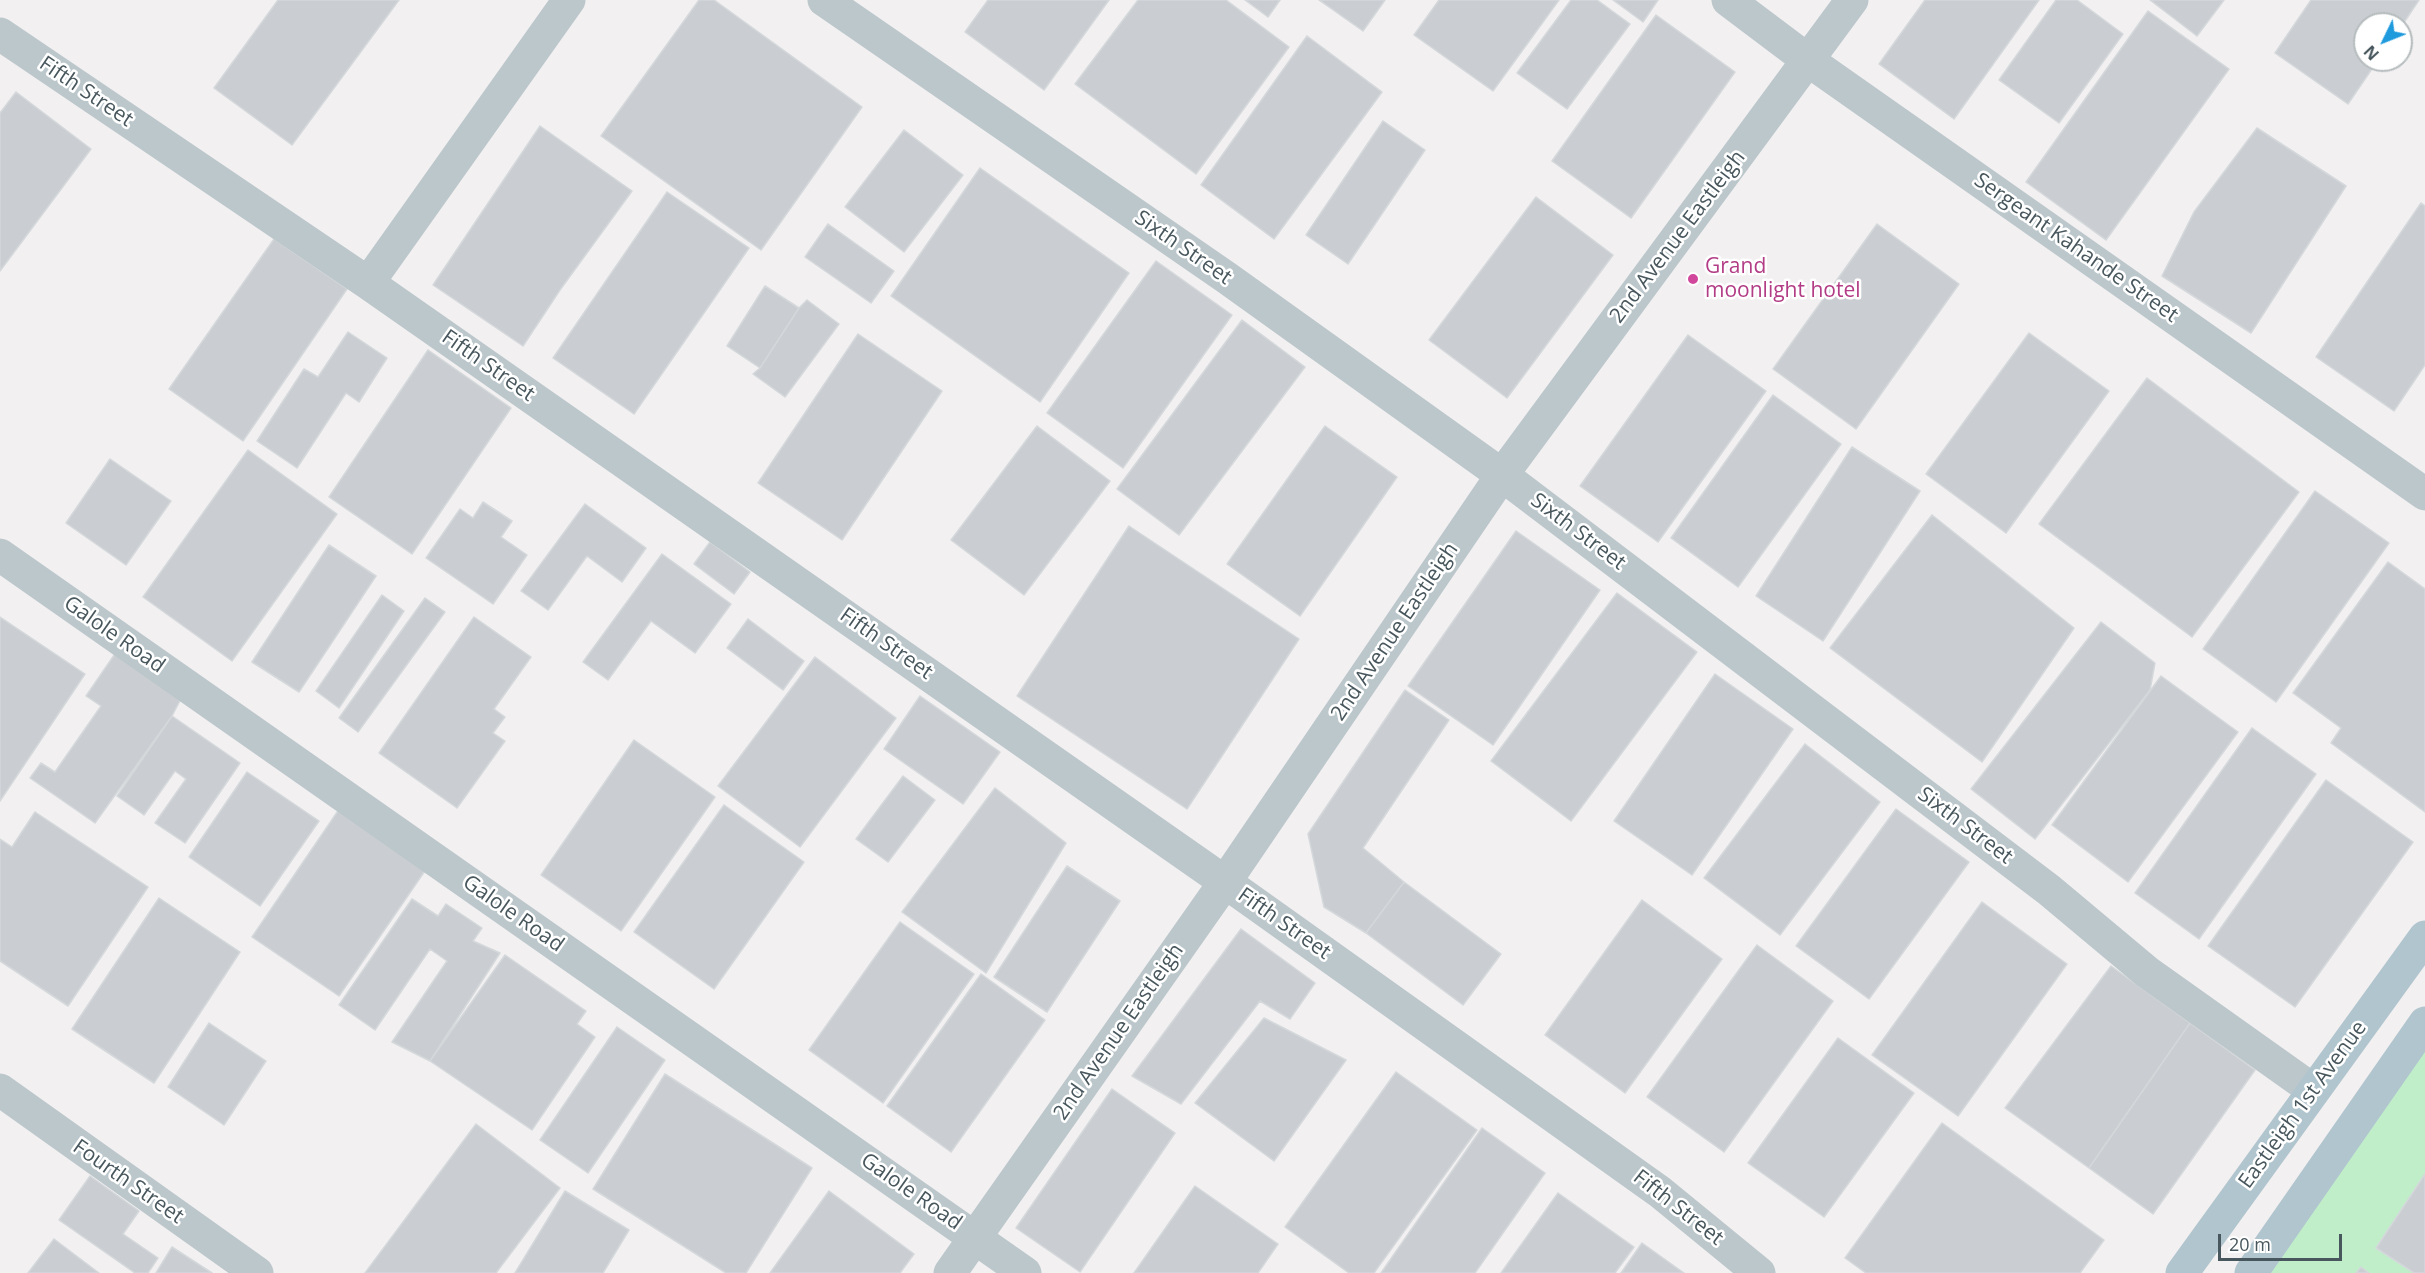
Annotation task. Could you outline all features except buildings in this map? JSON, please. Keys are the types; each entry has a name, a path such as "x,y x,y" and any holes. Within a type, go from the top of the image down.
{"main road":[{"name":"Eastleigh 1st Avenue","path":"2182,1273 2425,937"},
{"path":"2251,1273 2425,1023"}],"street":[{"path":"368,283 569,0"},
{"name":"Sixth Street","path":"824,0 1227,278 1502,475 2039,883 2147,972 2313,1090"},
{"name":"Sergeant Kahande Street","path":"1728,0 1809,61 2425,494"},
{"name":"2nd Avenue Eastleigh","path":"950,1273 1225,882 1502,475 1852,0"},
{"name":"Fifth Street","path":"0,34 368,283 1225,882 1660,1192 1759,1273"},
{"name":"Galole Road","path":"0,555 1025,1273"},
{"name":"Fourth Street","path":"0,1090 257,1273"}],"green space":[{"path":"2425,1030 2425,1273 2252,1273"}],"place":[{"name":"Grand moonlight hotel","path":"1693,279"}]}
